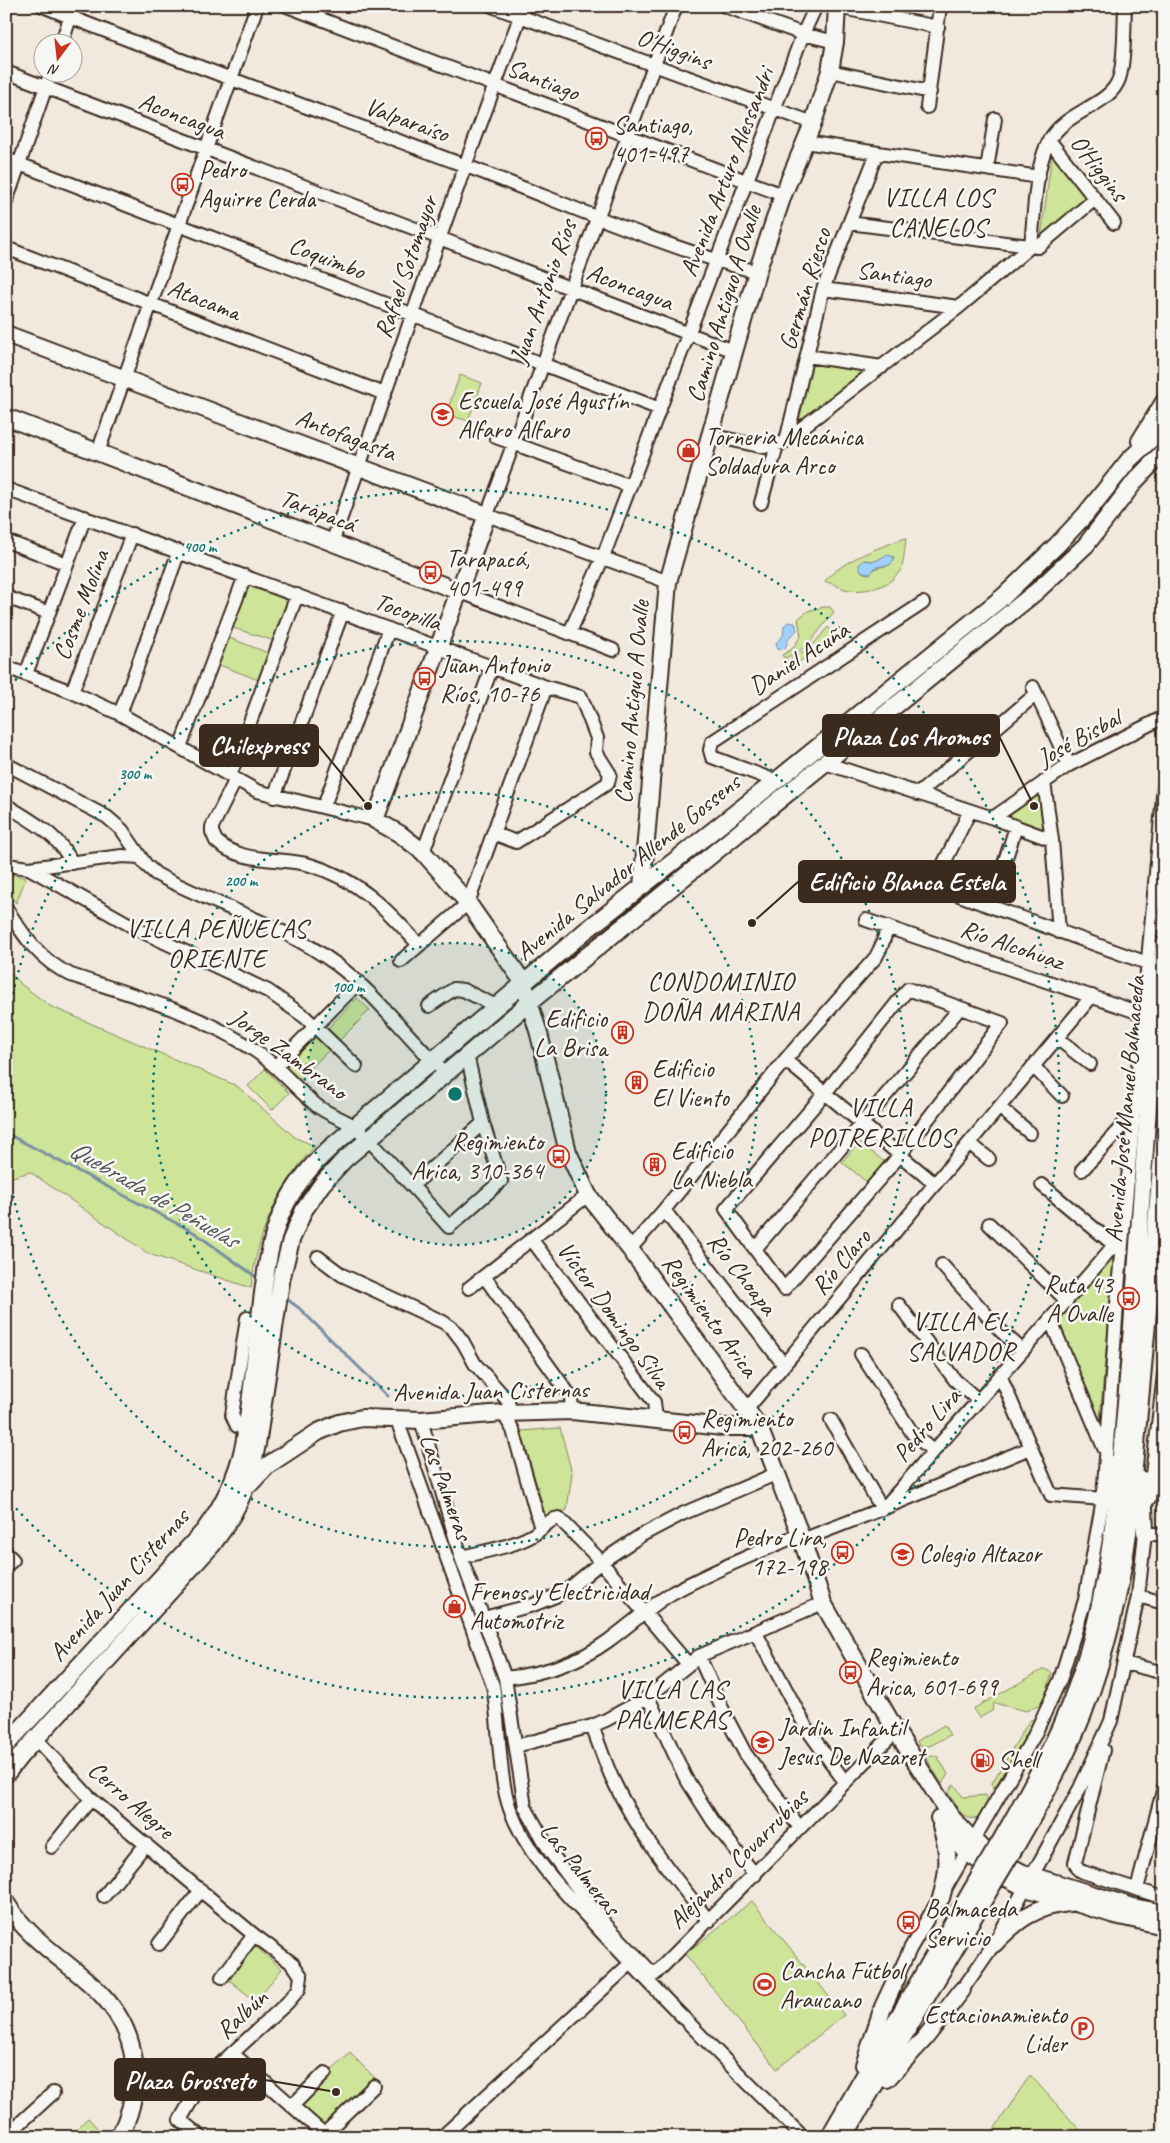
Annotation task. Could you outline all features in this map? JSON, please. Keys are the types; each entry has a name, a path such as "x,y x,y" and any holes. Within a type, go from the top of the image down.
{"main road":[{"name":"Camino Antiguo A Ovalle","path":"642,887 668,582 757,272 783,195 813,123 830,71 835,42 837,7"},
{"name":"Antofagasta","path":"6,334 487,515"},
{"path":"1121,470 1164,402"},
{"name":"Tarapacá","path":"6,417 458,591"},
{"name":"Avenida Salvador Allende Gossens","path":"254,1423 266,1264 273,1233 293,1191 310,1167 354,1126 523,982 776,781 1023,579 1085,514 1137,452 1164,427"},
{"name":"Avenida Salvador Allende Gossens","path":"254,1423 289,1246 297,1225 313,1197 344,1160 530,1002 1051,579 1086,544 1144,470 1164,451"},
{"name":"Juan Antonio Ríos","path":"374,820 487,515"},
{"name":"Regimiento Arica","path":"374,820 400,834 423,852 468,903 523,982 530,1002 566,1145 588,1195 630,1249 759,1427 778,1473 823,1603 896,1731 969,1846"},
{"name":"Avenida José Manuel Balmaceda","path":"1010,1840 1074,1693 1089,1649 1107,1571 1116,1508 1140,1237 1142,1182 1159,957"},
{"name":"Avenida José Manuel Balmaceda","path":"844,2137 861,2096 987,1879 1010,1840 1052,1781 1082,1716 1093,1685 1113,1618 1128,1533 1164,1135"},
{"path":"1142,1382 1145,1423 1143,1500 1145,1532"},
{"name":"Avenida Juan Cisternas","path":"246,1488 264,1468 300,1444 328,1427 350,1420 374,1418 420,1420 507,1413 572,1411 723,1427 759,1427"},
{"path":"1103,1499 1125,1414"},
{"path":"254,1423 265,1438 274,1446 285,1448 300,1444"},
{"name":"Avenida Juan Cisternas","path":"6,1774 212,1545 231,1518 246,1488 255,1459 254,1423"},
{"name":"Avenida Juan Cisternas","path":"6,1745 209,1524 222,1504 236,1475 254,1423"},
{"name":"Regimiento Arica","path":"896,1731 928,1800 938,1817 969,1846 1023,1873 1029,1882 1081,1904 1164,1926"},
{"path":"938,1817 946,1846 948,1863 948,1873 940,1898"},
{"name":"Regimiento Arica","path":"1029,1882 1164,1913"},
{"path":"6,1903 22,1926 103,1996 124,2025 135,2058 136,2079 128,2116 118,2137"},
{"path":"994,1944 1015,1922 1028,1914 1052,1905 1081,1904"},
{"path":"861,2096 880,2015 897,1977"},
{"path":"861,2096 925,2038 962,1990"},
{"name":"Avenida José Manuel Balmaceda","path":"829,2137 861,2096"}],"street":[{"name":"Valparaíso","path":"43,6 73,12 230,80 598,217 717,260 757,272"},
{"path":"98,452 257,6"},
{"name":"Santiago","path":"287,6 783,195"},
{"name":"O'Higgins","path":"492,6 522,12 654,66 813,123"},
{"name":"Juan Antonio Ríos","path":"487,515 676,6"},
{"path":"725,6 803,34 835,42"},
{"name":"Avenida Arturo Alessandri","path":"570,632 603,558 803,34 816,6"},
{"path":"928,107 940,6"},
{"path":"710,435 764,447 782,443 960,307 1031,246 1042,158 1049,140 1068,119 1104,98 1116,84 1121,72 1125,6"},
{"path":"837,7 938,27"},
{"path":"66,32 73,12"},
{"name":"Rafael Sotomayor","path":"332,543 465,166 522,12"},
{"path":"830,71 930,92"},
{"name":"Aconcagua","path":"6,72 734,351"},
{"path":"6,202 48,82"},
{"path":"987,169 995,119"},
{"name":"O'Higgins","path":"1049,140 1114,223"},
{"path":"805,142 1039,177"},
{"name":"Germán Riesco","path":"762,503 808,356 823,289 877,153"},
{"name":"Coquimbo","path":"6,159 660,409"},
{"path":"849,223 1038,247 1095,199"},
{"name":"Atacama","path":"6,248 385,394"},
{"name":"Santiago","path":"823,289 960,307"},
{"path":"808,356 882,367"},
{"path":"496,437 630,486"},
{"name":"Tocopilla","path":"6,489 85,516 546,687 581,697 597,738 596,752 610,774 610,779 606,785 516,842 493,833"},
{"name":"Antofagasta","path":"487,515 668,582"},
{"path":"26,674 85,516"},
{"name":"Cosme Molina","path":"72,692 132,534"},
{"path":"6,541 67,564"},
{"path":"120,714 179,551"},
{"path":"180,747 245,576"},
{"name":"Tarapacá","path":"458,591 570,632 613,650"},
{"path":"297,595 233,778 212,827 213,836 216,841 247,856 308,865 348,881 376,901 419,945"},
{"path":"6,596 49,613"},
{"name":"Daniel Acuña","path":"776,781 712,757 710,747 715,738 923,603"},
{"path":"274,797 342,612"},
{"path":"324,806 389,629"},
{"path":"6,667 72,692 120,714 257,791 274,797 324,806 374,820"},
{"path":"423,852 492,667"},
{"path":"401,961 468,903 546,687"},
{"path":"918,794 1034,691 1069,765"},
{"name":"José Bisbal","path":"993,818 1069,765 1164,718"},
{"path":"825,763 993,818 1052,840"},
{"path":"6,764 107,817 128,837 146,865 156,874 305,944 335,964 359,982 445,1074"},
{"path":"1044,782 1052,840 1059,932"},
{"path":"897,1977 910,1949 1034,1736 1060,1680 1084,1600 1103,1499 1118,1277 1118,1248 1135,1112 1143,1014 1159,957 1164,785"},
{"path":"6,805 50,833 63,847 72,863"},
{"path":"931,885 970,811"},
{"path":"981,903 997,885 1016,827"},
{"path":"6,865 29,868 122,856 140,857"},
{"path":"29,868 139,930 268,991 294,1008 356,1066"},
{"path":"916,879 1059,932 1159,957"},
{"name":"Jorge Zambrano","path":"6,908 33,948 54,967 71,975 207,1023 238,1039 276,1066 316,1105 325,1112 354,1126 368,1139 413,1185 449,1227 501,1181 483,1123"},
{"name":"Río Alcohuaz","path":"866,920 1143,1014"},
{"path":"630,1249 664,1210 785,1060 876,957 888,927"},
{"path":"276,1066 359,982"},
{"path":"429,1006 454,989 463,990 496,1006"},
{"path":"908,989 960,1008 1002,1023 900,1155 784,1289 726,1210 908,989"},
{"name":"Río Claro","path":"747,1409 1092,996"},
{"path":"755,1249 960,1008"},
{"path":"1056,1038 1090,1064"},
{"path":"413,1185 483,1123 467,1055"},
{"path":"785,1060 935,1184"},
{"path":"1033,1066 1062,1096"},
{"path":"999,1107 1030,1134"},
{"path":"1082,1170 1135,1112"},
{"path":"969,1143 989,1159"},
{"path":"1042,1186 1118,1248"},
{"path":"469,1288 588,1195"},
{"name":"Río Choapa","path":"664,1210 784,1365"},
{"path":"989,1224 1067,1301"},
{"name":"Víctor Domingo Silva","path":"532,1240 654,1402 656,1419"},
{"name":"Pedro Lira","path":"505,1678 539,1673 572,1662 607,1642 643,1612 698,1580 801,1537 883,1508 1050,1319 1118,1248"},
{"path":"318,1257 342,1275 442,1322 453,1330 463,1342 476,1364 508,1401 507,1413 541,1529"},
{"path":"942,1265 1000,1331 1022,1350"},
{"path":"484,1276 571,1397 572,1411"},
{"path":"899,1305 955,1380 978,1400"},
{"path":"248,1318 232,1415 237,1426 254,1423"},
{"path":"1050,1319 1106,1452"},
{"path":"862,1354 913,1434 933,1451"},
{"path":"1000,1375 1051,1495 1103,1499"},
{"path":"1164,1375 1160,1438 1145,1532 1138,1596 1111,1721 1075,1863 1079,1870 1083,1872 1164,1898"},
{"name":"Las Palmeras","path":"397,1420 493,1686 498,1713 506,1797 530,1850 548,1873 631,1963 731,2067 803,2137"},
{"name":"Las Palmeras","path":"420,1420 461,1556 505,1678 522,1796 528,1815 551,1853 584,1897 606,1924 654,1975"},
{"path":"831,1420 883,1508 1030,1448"},
{"path":"484,1618 552,1598 640,1536 682,1514 778,1473"},
{"path":"461,1556 516,1542 534,1535 552,1520 559,1518 601,1562 688,1664"},
{"path":"1145,1532 1164,1536"},
{"path":"6,1553 13,1560 6,1566"},
{"path":"1138,1596 1164,1603"},
{"path":"516,1746 592,1726 621,1713 648,1697 700,1656 823,1603"},
{"path":"756,1633 807,1729 845,1782"},
{"path":"700,1656 725,1715 745,1753 800,1828"},
{"path":"1124,1663 1164,1673"},
{"path":"648,1697 684,1777 714,1821 755,1875"},
{"path":"962,1990 994,1944 1029,1882 1080,1788 1111,1721"},
{"path":"592,1726 614,1781 636,1822 662,1862 709,1921"},
{"name":"Alejandro Covarrubias","path":"654,1975 896,1731"},
{"name":"Cerro Alegre","path":"36,1739 91,1799 254,1935 293,1964"},
{"path":"1137,1889 1164,1787"},
{"path":"52,1847 91,1799"},
{"path":"104,1896 146,1844"},
{"path":"159,1944 201,1890"},
{"path":"222,1977 254,1935"},
{"path":"442,2137 631,1963"},
{"name":"Ralbún","path":"201,2137 180,2120 203,2080 287,2003 298,1989 301,1976 293,1964"},
{"path":"232,2053 323,2135 374,2086"},
{"path":"293,2106 325,2072"},
{"path":"6,2136 53,2093"}],"green space":[{"path":"1052,154 1086,195 1084,203 1041,237"},
{"path":"818,360 868,367 796,425 812,363"},
{"path":"460,375 482,383 468,421 446,414"},
{"path":"906,538 901,569 897,575 885,584 871,589 856,590 824,582 851,561 873,550","holes":["886,555 894,557 890,565 876,568 870,574 863,573 859,565 864,560 876,561"]},
{"path":"246,582 291,599 275,641 230,627"},
{"path":"830,607 834,612 807,645 793,655 784,658 782,655 792,649 801,636 798,619 808,611"},
{"path":"828,627 833,633 816,651 788,669 785,662 811,647"},
{"path":"227,637 271,654 261,681 217,664"},
{"path":"1042,792 1045,833 1005,819"},
{"path":"6,873 26,878 16,903 6,891"},
{"name":"Quebrada de Peñuelas","path":"6,968 22,985 50,1006 237,1086 296,1138 315,1146 290,1178 271,1212 258,1248 251,1288 149,1254 30,1172 6,1179"},
{"path":"357,998 370,1010 340,1040 328,1028"},
{"path":"318,1035 331,1048 297,1082 284,1069"},
{"path":"265,1069 289,1093 272,1110 248,1086"},
{"path":"859,1142 886,1163 869,1184 842,1162"},
{"path":"1112,1258 1114,1260 1100,1418 1098,1418 1056,1319"},
{"path":"560,1428 572,1473 567,1510 546,1517 521,1431"},
{"path":"1044,1669 1052,1673 1043,1704 1026,1711 994,1703 992,1711 979,1718 973,1709"},
{"path":"1037,1717 993,1790 992,1783 1029,1721"},
{"path":"944,1725 950,1735 930,1746 919,1746 917,1741"},
{"path":"925,1756 937,1756 948,1774 942,1784"},
{"path":"954,1784 963,1797 986,1795 989,1804 980,1818 974,1819 964,1816 948,1793"},
{"name":"Cancha Fútbol Araucano","path":"752,1901 844,2015 777,2069 685,1954"},
{"path":"255,1946 282,1969 255,2001 228,1979"},
{"path":"350,2053 376,2079 323,2130 296,2105"},
{"path":"1030,2075 1086,2137 989,2137"},
{"path":"88,2118 101,2132 102,2137 67,2137"}],"water":[{"path":"887,555 894,557 890,565 876,567 870,574 861,571 859,565 863,561 876,561"},
{"path":"788,622 795,623 797,630 789,638 785,648 778,650 776,643 783,636 784,626"}],"waterway":[{"name":"Quebrada de Peñuelas","path":"6,1133 195,1233 259,1279"},
{"name":"Quebrada de Peñuelas","path":"284,1297 299,1308 388,1396"}],"place":[{"name":"Santiago, 401-497","path":"597,139"},
{"name":"Pedro Aguirre Cerda","path":"183,184"},
{"name":"Escuela José Agustín Alfaro Alfaro","path":"442,415"},
{"name":"Torneria Mecánica Soldadura Arco","path":"689,451"},
{"name":"Tarapacá, 401-499","path":"430,573"},
{"name":"Juan Antonio Ríos, 10-76","path":"424,679"},
{"name":"Chilexpress","path":"368,806"},
{"name":"Plaza Los Aromos","path":"1034,806"},
{"name":"Edificio Blanca Estela","path":"752,923"},
{"name":"Edificio La Brisa","path":"623,1033"},
{"name":"Edificio El Viento","path":"636,1083"},
{"name":"Regimiento Arica, 310-364","path":"559,1156"},
{"name":"Edificio La Niebla","path":"655,1165"},
{"name":"Ruta 43 A Ovalle","path":"1129,1299"},
{"name":"Regimiento Arica, 202-260","path":"685,1433"},
{"name":"Pedro Lira, 172-198","path":"843,1552"},
{"name":"Colegio Altazor","path":"903,1554"},
{"name":"Frenos y Electricidad Automotriz","path":"454,1606"},
{"name":"Regimiento Arica, 601-699","path":"850,1672"},
{"name":"Jardin Infantil Jesus De Nazaret","path":"763,1742"},
{"name":"Shell","path":"982,1760"},
{"name":"Balmaceda Servicio","path":"909,1923"},
{"name":"Cancha Fútbol Araucano","path":"764,1985"},
{"name":"Estacionamiento Lider","path":"1083,2029"},
{"name":"Plaza Grosseto","path":"336,2092"}],"district":[{"name":"VILLA LOS CANELOS","path":"938,212"},
{"name":"VILLA PEÑUELAS ORIENTE","path":"217,943"},
{"name":"CONDOMINIO DOÑA MARINA","path":"721,996"},
{"name":"VILLA POTRERILLOS","path":"881,1122"},
{"name":"VILLA EL SALVADOR","path":"961,1336"},
{"name":"VILLA LAS PALMERAS","path":"672,1704"}]}
